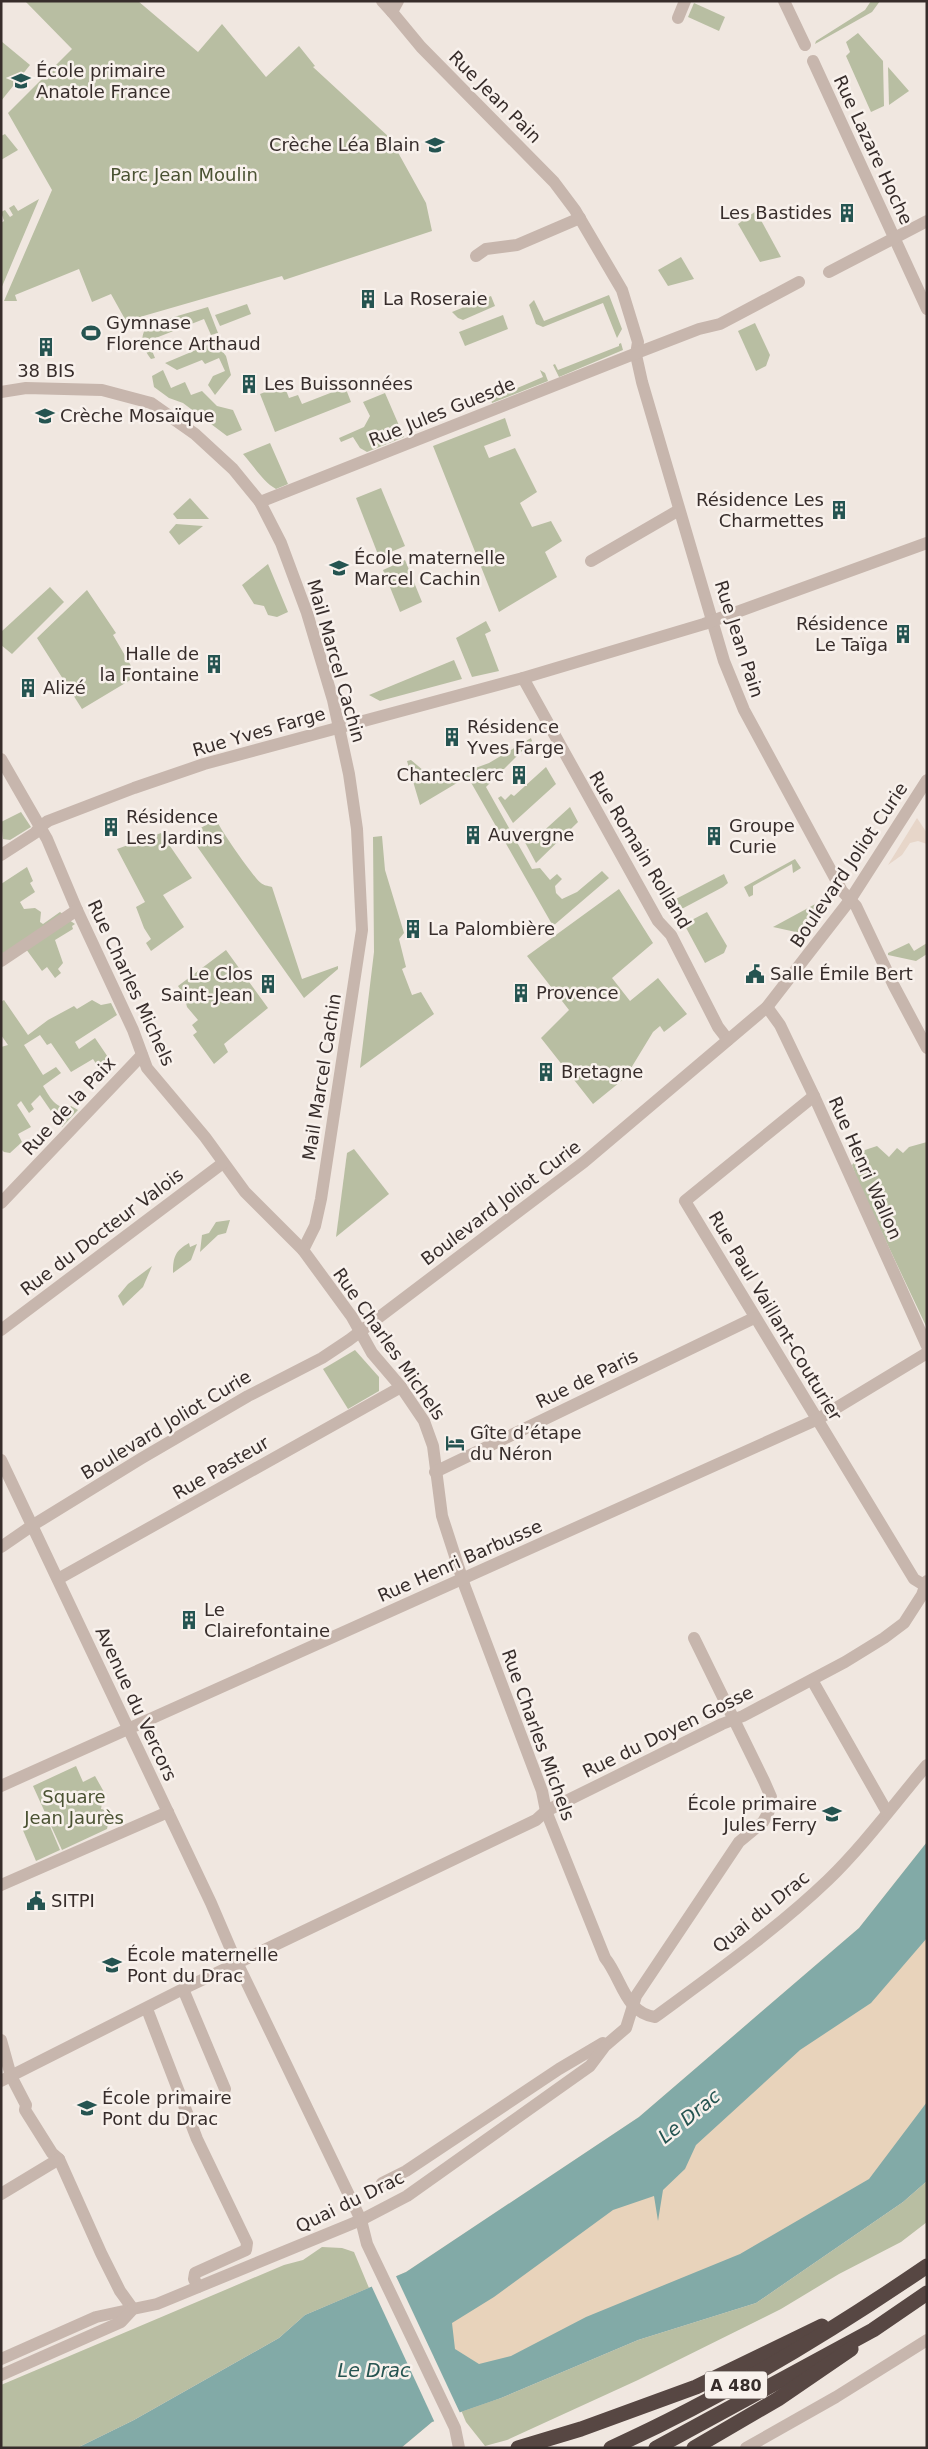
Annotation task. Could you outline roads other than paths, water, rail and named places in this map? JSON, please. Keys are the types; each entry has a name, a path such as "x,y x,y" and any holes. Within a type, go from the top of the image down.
{"highway":[{"name":"A 480","path":"611,2448 720,2395 857,2314 927,2266"},
{"name":"A 480","path":"656,2448 873,2330 927,2293"},
{"path":"518,2448 581,2429 696,2387 751,2362 808,2331 857,2314"},
{"path":"694,2448 812,2378 844,2356 873,2330"}],"street":[{"name":"Rue Jean Pain","path":"382,1 395,7 421,47 554,182 580,218 606,261 628,304 638,342 636,355 679,510 716,619 724,662 744,710 842,891 856,906 894,986 927,1048"},
{"path":"678,18 685,1"},
{"path":"784,1 805,45"},
{"name":"Rue Lazare Hoche","path":"813,61 927,309"},
{"path":"476,256 486,250 517,245 580,218"},
{"path":"829,272 927,222"},
{"name":"Rue Jules Guesde","path":"260,502 699,329 720,324 798,282"},
{"name":"Mail Marcel Cachin","path":"1,392 26,388 102,390 144,400 190,430 233,469 260,502 281,543 307,613 340,727 357,829 362,930 321,1199 315,1226 303,1250"},
{"path":"591,561 679,510"},
{"name":"Rue Yves Farge","path":"1,854 35,833 40,826 160,778 523,678 716,619 927,543"},
{"name":"Rue Romain Rolland","path":"523,678 658,921 672,935 718,1027 728,1040"},
{"name":"Rue Charles Michels","path":"1,760 40,826 77,910 111,980 147,1068 246,1192 303,1250 361,1332 372,1352 401,1386 430,1432 442,1516 462,1579 542,1791 546,1811 605,1958 613,1968 633,2006"},
{"name":"Boulevard Joliot Curie","path":"1,1547 142,1458 248,1396 322,1358 361,1332 584,1162 767,1007 850,900 927,780"},
{"path":"1,961 77,910"},
{"name":"Rue Henri Wallon","path":"767,1007 780,1025 814,1096 927,1346"},
{"name":"Rue de la Paix","path":"1,1203 142,1055"},
{"name":"Rue Paul Vaillant-Couturier","path":"814,1096 685,1201 754,1318 818,1419 914,1579 926,1584"},
{"name":"Rue du Docteur Valois","path":"1,1330 223,1163"},
{"name":"Rue de Paris","path":"435,1472 754,1318"},
{"name":"Rue Henri Barbusse","path":"1,1786 818,1419 927,1353"},
{"name":"Rue Pasteur","path":"58,1579 401,1386"},
{"name":"Avenue du Vercors","path":"1,1460 168,1812 237,1963 361,2220 368,2244 455,2428"},
{"name":"Rue du Doyen Gosse","path":"6,2078 237,1963 536,1820 546,1811 812,1680 884,1638 904,1623 922,1595 926,1584"},
{"path":"633,2006 636,1996 739,1842 763,1822 770,1811 771,1797 694,1638"},
{"path":"812,1680 887,1812"},
{"name":"Quai du Drac","path":"1,2359 96,2317 157,2304 361,2220 407,2196 590,2066 605,2046 626,2028 633,2006 640,2013 655,2017 795,1909 828,1880 861,1845 927,1765"},
{"path":"1,1885 168,1812"},
{"path":"183,1990 226,2088"},
{"path":"147,2009 197,2139 247,2243 246,2250 195,2273 194,2279 198,2287"},
{"path":"1,2040 6,2078 26,2104 26,2110 52,2153 59,2159 85,2213 126,2288 133,2309"},
{"name":"Quai du Drac","path":"382,2183 406,2171 559,2069 602,2043 605,2046"},
{"path":"1,2194 59,2159"},
{"name":"Quai du Drac","path":"1,2375 120,2322 133,2309"},
{"path":"746,2448 836,2397 927,2340"},
{"path":"455,2428 459,2448"},
{"path":"455,2428 468,2448"}],"water":[{"name":"Le Drac","path":"927,1842 927,1938 871,2003 800,2050 696,2145 685,2169 663,2190 658,2221 654,2196 613,2210 494,2297 452,2323 455,2349 479,2364 511,2356 586,2317 740,2254 869,2179 927,2102 927,2181 903,2202 756,2303 638,2340 501,2398 432,2422 401,2448 77,2448 134,2420 279,2338 305,2315 406,2272 639,2117 859,1928"}],"place":[{"name":"École primaire Anatole France","path":"21,81"},
{"name":"Crèche Léa Blain","path":"435,145"},
{"name":"Les Bastides","path":"847,213"},
{"name":"La Roseraie","path":"368,299"},
{"name":"Gymnase Florence Arthaud","path":"91,333"},
{"name":"38 BIS","path":"46,347"},
{"name":"Les Buissonnées","path":"249,384"},
{"name":"Crèche Mosaïque","path":"45,416"},
{"name":"Résidence Les Charmettes","path":"839,510"},
{"name":"École maternelle Marcel Cachin","path":"339,568"},
{"name":"Résidence Le Taïga","path":"903,634"},
{"name":"Halle de la Fontaine","path":"214,664"},
{"name":"Alizé","path":"28,688"},
{"name":"Résidence Yves Farge","path":"452,737"},
{"name":"Chanteclerc","path":"519,775"},
{"name":"Résidence Les Jardins","path":"111,827"},
{"name":"Auvergne","path":"473,835"},
{"name":"Groupe Curie","path":"714,836"},
{"name":"La Palombière","path":"413,929"},
{"name":"Salle Émile Bert","path":"755,974"},
{"name":"Le Clos Saint-Jean","path":"268,984"},
{"name":"Provence","path":"521,993"},
{"name":"Bretagne","path":"546,1072"},
{"name":"Gîte d’étape du Néron","path":"455,1443"},
{"name":"Le Clairefontaine","path":"189,1620"},
{"name":"École primaire Jules Ferry","path":"832,1814"},
{"name":"SITPI","path":"36,1901"},
{"name":"École maternelle Pont du Drac","path":"112,1965"},
{"name":"École primaire Pont du Drac","path":"87,2108"}],"park label":[{"name":"Parc Jean Moulin","path":"184,175"},
{"name":"Square Jean Jaurès","path":"74,1807"}]}
